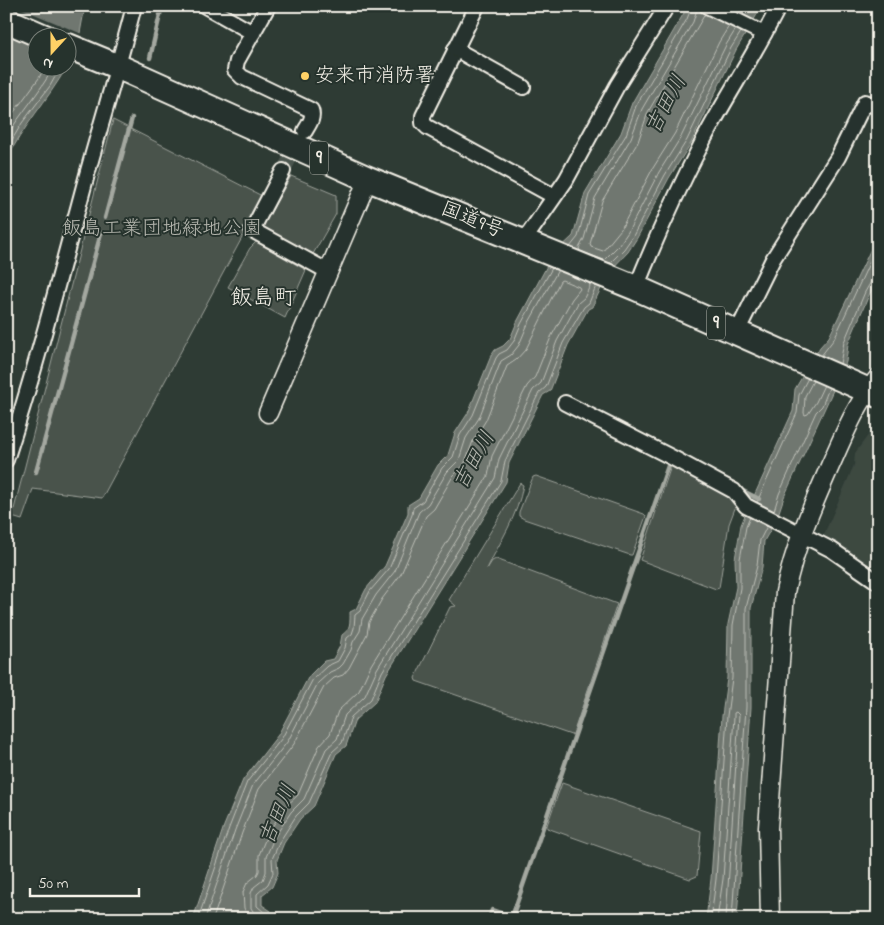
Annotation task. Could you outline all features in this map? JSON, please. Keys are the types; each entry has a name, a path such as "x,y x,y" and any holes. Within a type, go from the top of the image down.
{"highway":[{"path":"6,20 28,29"},
{"name":"国道9号","path":"78,50 368,180 631,286 840,378 874,388"}],"street":[{"path":"6,460 24,406 134,6"},
{"path":"205,6 253,33"},
{"path":"268,6 236,66 237,74 312,110 312,119 305,131"},
{"path":"478,6 423,116 425,125 548,193"},
{"path":"526,243 566,180 617,86 666,6"},
{"path":"707,6 764,34"},
{"path":"631,286 705,139 778,6"},
{"path":"455,49 523,87"},
{"path":"737,332 773,259 838,157 865,102 878,108"},
{"path":"283,171 252,230 328,272"},
{"path":"268,413 368,180"},
{"path":"770,919 768,828 785,592 791,563 801,534 853,415 874,388"},
{"path":"565,403 734,491 748,507 832,550 878,582"}],"shaded area":[{"path":"878,429 878,577 822,539 854,465 855,453 872,430"}],"green space":[{"name":"飯島工業団地緑地公園","path":"113,120 264,197 102,498 33,489 22,520 12,517"},
{"path":"291,176 336,195 336,214 313,254 264,228 264,224"},
{"path":"256,242 306,270 285,318 228,287 250,248"},
{"path":"672,463 728,494 737,503 729,524 719,588 716,589 640,560"},
{"path":"536,476 644,514 646,516 632,555 519,516 533,477"},
{"path":"520,483 523,485 517,507 487,569 492,561 496,559 617,604 573,734 571,735 416,681 415,678 450,607 456,606 449,600"},
{"path":"562,783 701,831 697,876 690,879 547,828"}],"water":[{"path":"23,6 85,6 78,38 78,28 28,28 28,78 59,78 6,161 6,42"},
{"name":"吉田川","path":"688,6 762,6 736,50 691,143 669,178 628,252 607,274 555,253 573,236 585,193 621,133 632,103"},
{"path":"878,234 878,280 869,295 848,344 846,362 784,497 776,521 749,507 793,411 795,389 820,347 829,337"},
{"name":"吉田川","path":"548,264 606,278 592,307 588,309 568,345 550,391 543,395 509,463 506,482 386,675 375,702 355,720 346,746 336,754 314,806 300,819 284,843 277,860 278,873 272,887 262,895 262,905 271,911 269,919 193,919 224,826 243,780 278,735 309,676 324,661 333,659 340,646 342,635 348,628 350,612 356,609 366,589 385,566 408,513 408,505 419,498 438,465 448,455 455,433 468,413 491,356 495,350 503,346 510,339"},
{"path":"748,508 775,522 764,541 762,567 751,608 751,707 737,919 706,919 711,879 722,716 727,678 728,624 736,587 735,559 741,525"}],"pier":[{"path":"20,8 68,28 28,28 28,36 9,31"},
{"path":"78,32 82,34 78,46"}],"waterway":[{"path":"150,58 162,6"},
{"path":"105,218 132,118"},
{"path":"36,472 101,233"},
{"path":"489,919 492,910 512,917 670,460"},
{"path":"739,489 759,499"}],"tunnel":[{"path":"283,171 299,142"}],"place":[{"name":"安来市消防署","path":"305,76"}],"district":[{"name":"飯島町","path":"263,299"}]}
